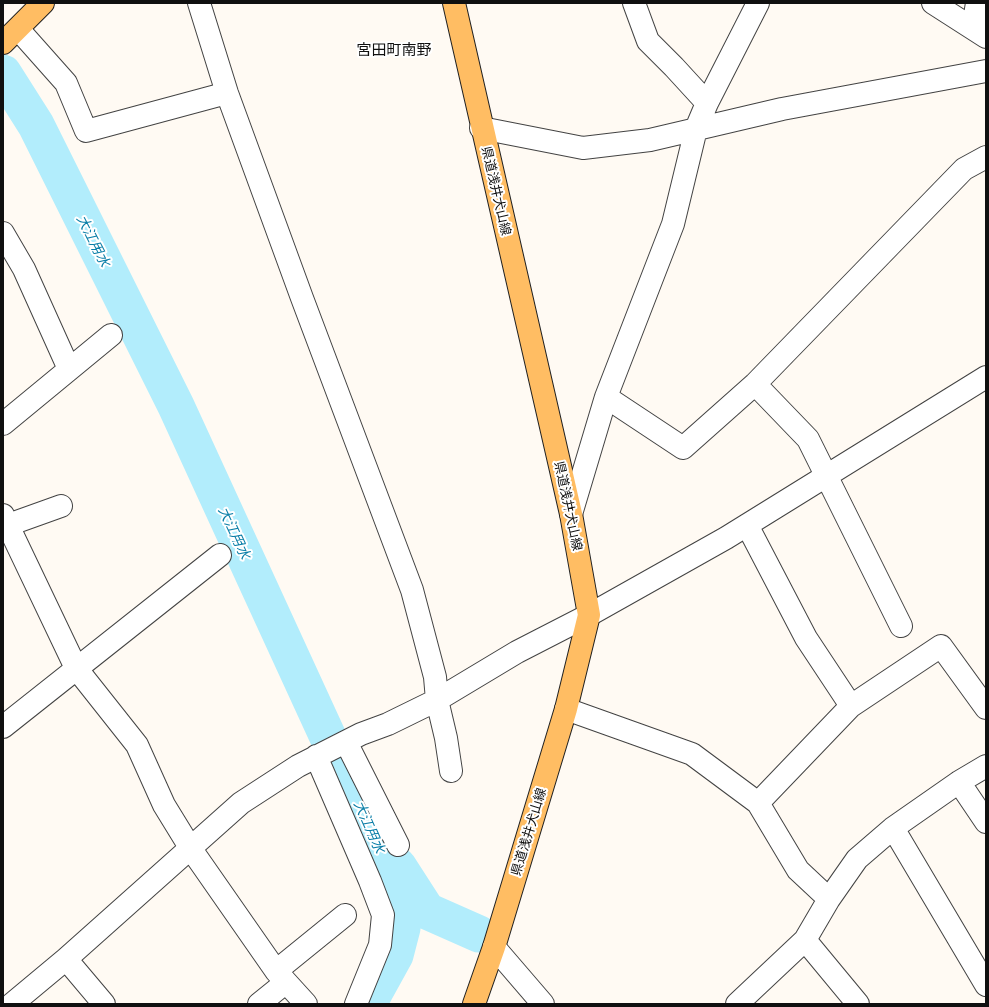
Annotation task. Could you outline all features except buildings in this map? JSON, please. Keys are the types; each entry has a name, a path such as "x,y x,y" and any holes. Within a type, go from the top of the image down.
{"main road":[{"path":"10,36 43,3"},
{"name":"県道浅井犬山線","path":"454,3 481,128 571,514 589,615 566,709 494,947 474,1004"}],"street":[{"path":"199,3 227,93 302,298 412,590 435,677 437,700 446,738 451,771"},
{"path":"634,3 648,41 707,103"},
{"path":"571,514 606,397 673,224 696,129 707,103 758,3"},
{"path":"933,3 979,33"},
{"path":"977,3 979,33"},
{"path":"10,36 66,83 86,131 227,93"},
{"path":"481,128 582,148 650,140 782,109 986,71"},
{"path":"606,397 683,448 755,384 964,169 986,157"},
{"path":"3,233 24,269 69,369"},
{"path":"3,424 111,334"},
{"path":"12,1004 66,959 241,802 317,756 437,700 517,652 589,615 747,525 986,377"},
{"path":"755,384 808,438 901,626"},
{"path":"61,506 5,520 76,668 137,745 164,805 190,849 281,977 306,1004"},
{"path":"747,525 806,638 851,706"},
{"path":"3,727 220,555"},
{"path":"758,803 851,706 941,646 986,708"},
{"path":"566,709 692,754 758,803 798,870 829,899"},
{"path":"345,742 398,845"},
{"path":"317,756 383,915 380,945 356,1004"},
{"path":"737,1004 805,940 829,899 857,859 893,828 959,782 986,766"},
{"path":"959,782 986,822"},
{"path":"893,828 986,985"},
{"path":"259,1004 281,977 345,915"},
{"path":"805,940 858,1004"},
{"path":"494,947 543,1004"},
{"path":"66,959 104,1004"}],"waterway":[{"name":"大江用水","path":"3,73 36,125 176,406 383,857 402,928 395,955 368,1004"},
{"path":"394,864 398,866 427,911 479,934"}],"district":[{"name":"宮田町南野","path":"394,50"}]}
